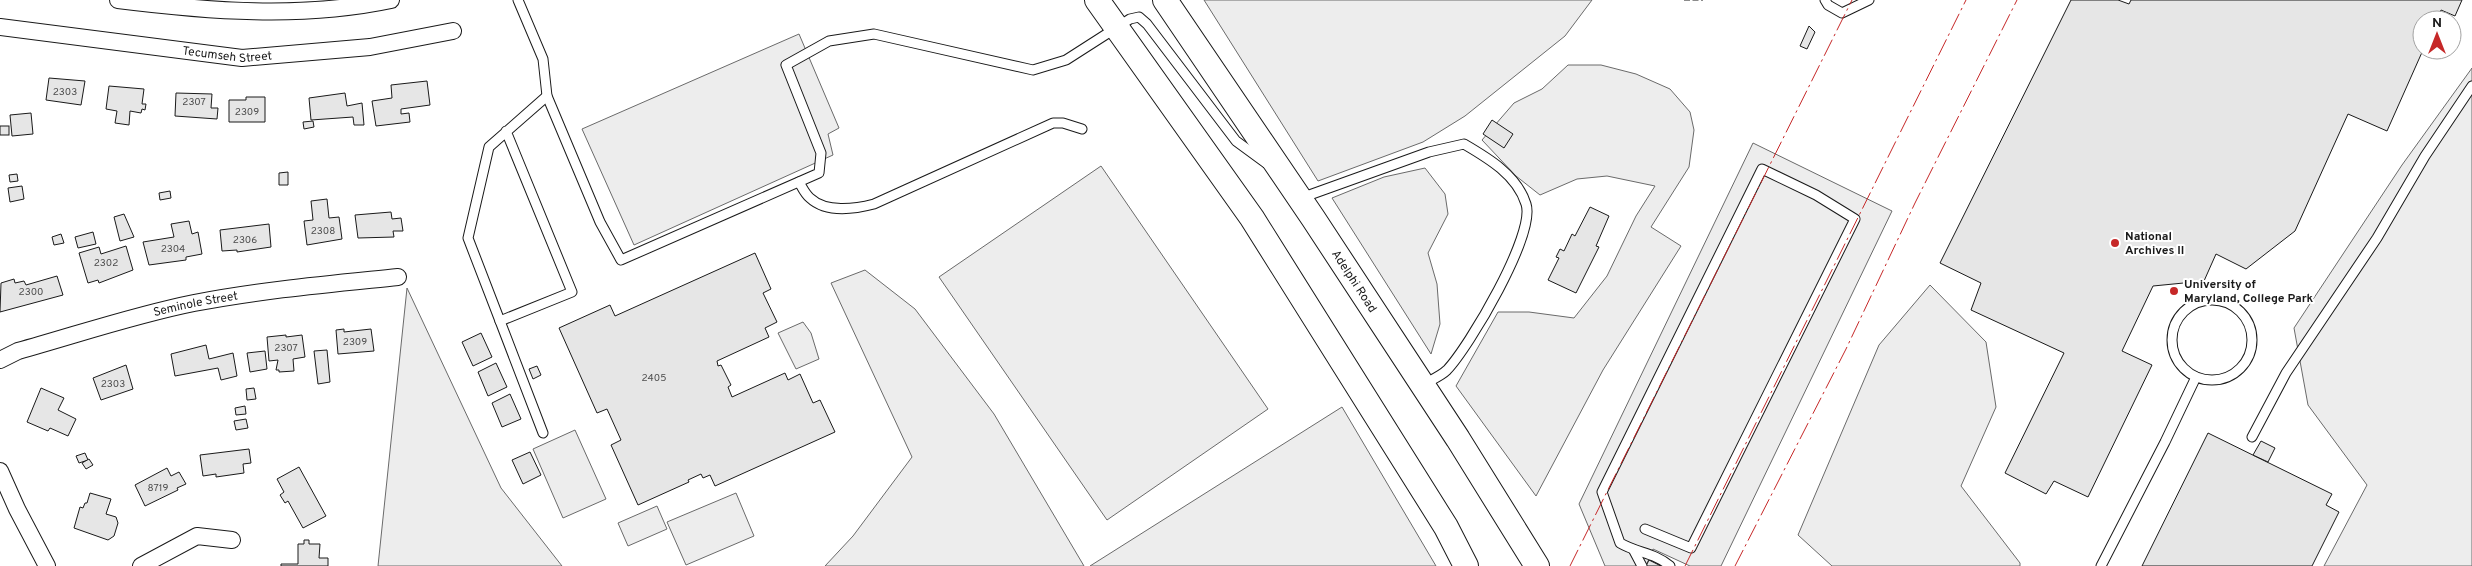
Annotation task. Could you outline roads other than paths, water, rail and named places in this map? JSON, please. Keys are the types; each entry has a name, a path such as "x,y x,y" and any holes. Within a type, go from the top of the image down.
{"main road":[{"path":"1097,0 1252,218 1446,527 1466,566"},
{"name":"Adelphi Road","path":"1165,0 1299,198 1537,566"}],"street":[{"path":"118,0 278,11 329,8 390,0"},
{"name":"Tecumseh Street","path":"0,28 242,58 370,47 453,32"},
{"name":"Seminole Street","path":"0,360 18,351 146,314 194,303 256,292 398,277"},
{"path":"1,475 35,545 48,566"},
{"path":"141,566 197,536 232,540"}],"lane":[{"path":"518,0 543,59 547,96 600,222 621,260 818,172 821,153 786,65 829,41 874,34 1033,70 1066,60 1130,19 1139,17 1147,24 1236,141 1283,175"},
{"path":"1825,0 1828,5 1842,13 1869,0"},
{"path":"2252,437 2286,373 2376,238 2425,156 2472,86"},
{"path":"543,433 468,238 489,147 547,96"},
{"path":"798,182 810,198 815,201 830,206 854,209 889,198 1053,123 1063,123 1082,128"},
{"path":"500,321 572,292 506,131"},
{"path":"1299,198 1429,152 1464,144 1492,161 1515,184 1527,205 1526,229 1514,256 1488,310 1457,358 1446,372 1422,386"},
{"path":"1645,529 1691,548 1855,219 1816,195 1762,169 1602,492 1620,543 1634,551 1645,552 1670,566"},
{"path":"2218,300 2236,308 2248,322 2252,341 2247,360 2234,374 2215,380 2196,377 2180,366 2172,348 2173,329 2182,312 2199,302 2218,300"},
{"path":"2101,566 2196,377"},
{"path":"1634,551 1642,566"}],"place":[{"name":"National Archives II","path":"2115,243"},
{"name":"University of Maryland, College Park","path":"2174,291"}]}
